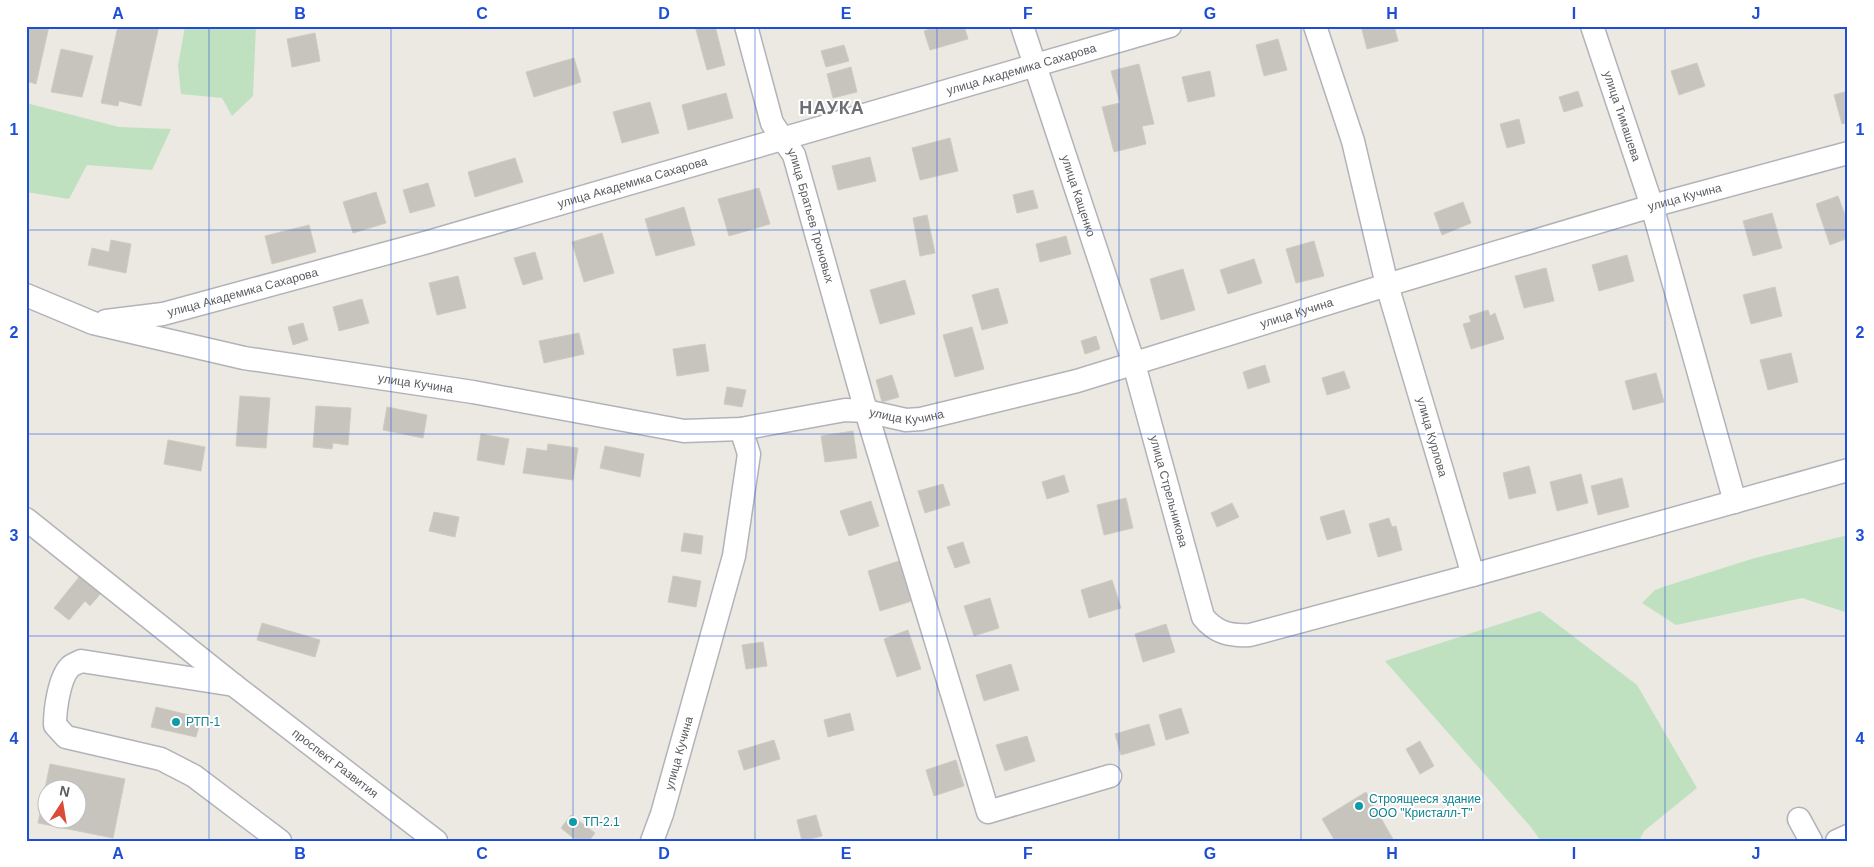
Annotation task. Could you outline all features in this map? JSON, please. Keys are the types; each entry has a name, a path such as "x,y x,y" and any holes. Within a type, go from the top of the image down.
{"street":[{"name":"улица Братьев Троновых","path":"746,26 772,123 794,154 866,410 988,812 1110,776"},
{"name":"улица Кащенко","path":"1022,26 1134,364"},
{"name":"улица Академика Сахарова","path":"93,323 163,314 428,242 1170,26"},
{"name":"улица Курлова","path":"1315,26 1353,141 1387,285 1473,575"},
{"name":"улица Тимашева","path":"1592,26 1652,206 1735,502"},
{"name":"улица Кучина","path":"26,295 93,323 244,358 473,392 684,431 741,429 845,410 866,410 891,418 906,420 922,419 1077,381 1387,285 1652,206 1848,153"},
{"path":"156,339 151,334 150,326 163,314"},
{"name":"улица Стрельникова","path":"1134,364 1203,617 1210,626 1226,634 1250,635 1473,575"},
{"name":"улица Кучина","path":"652,841 662,814 734,556 749,454 741,429"},
{"path":"1473,575 1848,470"},
{"name":"проспект Развития","path":"26,519 235,686 436,841"},
{"path":"235,686 81,661 70,666 64,677 55,710 54,725 66,737 161,759 194,776 280,841"},
{"path":"1800,819 1811,841"},
{"path":"1837,841 1848,836"}],"green space":[{"path":"185,26 256,26 253,96 232,116 222,98 181,94 178,66"},
{"path":"26,103 119,127 171,129 152,170 87,165 69,199 26,192"},
{"path":"1848,535 1848,613 1802,598 1676,625 1642,603 1655,590 1666,586 1755,558"},
{"path":"1540,611 1637,685 1697,788 1644,831 1639,841 1541,841 1530,826 1385,661"}],"building":[{"path":"26,26 49,26 36,84 26,81"},
{"path":"118,26 159,26 141,106 119,101 118,106 101,103"},
{"path":"695,26 715,26 725,65 707,70"},
{"path":"938,26 964,26 968,39 930,50 924,31"},
{"path":"1361,26 1394,26 1398,41 1367,49"},
{"path":"315,33 320,61 292,67 287,39"},
{"path":"1278,39 1287,70 1264,76 1256,45"},
{"path":"844,45 849,61 826,67 821,51"},
{"path":"61,49 93,56 82,97 51,92"},
{"path":"574,58 581,82 534,97 526,72"},
{"path":"1697,63 1705,86 1679,95 1671,71"},
{"path":"1139,64 1154,124 1142,126 1146,144 1114,152 1102,107 1120,103 1111,71"},
{"path":"851,67 857,92 833,98 827,74"},
{"path":"1210,71 1215,96 1188,102 1182,77"},
{"path":"1578,91 1583,106 1564,112 1559,97"},
{"path":"1848,91 1848,122 1842,124 1834,95"},
{"path":"726,93 733,118 688,130 682,105"},
{"path":"650,102 659,133 622,143 613,112"},
{"path":"1519,119 1525,143 1507,148 1500,124"},
{"path":"950,138 958,171 920,180 912,148"},
{"path":"870,157 876,181 838,190 832,166"},
{"path":"515,158 523,182 475,197 468,172"},
{"path":"428,183 435,206 410,213 403,190"},
{"path":"759,188 770,224 729,236 718,199"},
{"path":"1033,190 1038,208 1017,213 1013,195"},
{"path":"376,192 386,223 353,233 343,202"},
{"path":"1838,196 1848,223 1848,238 1830,245 1816,204"},
{"path":"1463,202 1471,223 1442,235 1434,213"},
{"path":"684,207 695,245 656,256 645,219"},
{"path":"1772,213 1782,248 1753,256 1743,221"},
{"path":"927,215 935,253 920,256 913,218"},
{"path":"309,225 316,252 272,264 265,236"},
{"path":"602,233 614,273 584,282 572,242"},
{"path":"1066,236 1071,254 1040,262 1036,244"},
{"path":"111,240 131,244 126,273 88,265 92,248 109,252"},
{"path":"1314,241 1324,276 1296,283 1286,249"},
{"path":"535,252 543,279 523,285 514,258"},
{"path":"1627,255 1634,281 1599,291 1592,265"},
{"path":"1254,259 1262,283 1228,294 1220,270"},
{"path":"1546,268 1554,301 1524,308 1515,276"},
{"path":"1183,269 1195,310 1161,320 1150,279"},
{"path":"458,276 466,308 437,315 429,283"},
{"path":"905,280 915,314 880,324 870,290"},
{"path":"1775,287 1782,316 1751,324 1743,295"},
{"path":"998,288 1008,323 982,330 972,295"},
{"path":"362,299 369,323 339,331 333,307"},
{"path":"1488,310 1490,316 1495,313 1504,339 1471,349 1463,324 1471,322 1469,316"},
{"path":"303,323 308,340 293,345 288,327"},
{"path":"972,327 984,369 955,377 943,335"},
{"path":"579,333 584,354 544,363 539,341"},
{"path":"1096,336 1100,349 1085,354 1081,341"},
{"path":"705,344 709,371 677,376 673,349"},
{"path":"1791,353 1798,382 1768,390 1760,360"},
{"path":"1265,365 1270,382 1248,389 1243,372"},
{"path":"1344,371 1350,388 1327,395 1322,378"},
{"path":"1656,373 1664,402 1633,410 1625,381"},
{"path":"892,375 899,397 882,402 876,380"},
{"path":"727,387 746,390 742,407 724,404"},
{"path":"240,396 270,398 266,448 236,446"},
{"path":"316,406 351,408 348,445 333,443 332,449 313,447"},
{"path":"387,407 427,415 423,438 383,430"},
{"path":"853,431 857,458 825,462 821,436"},
{"path":"481,434 509,439 504,465 477,460"},
{"path":"168,440 205,447 201,471 164,464"},
{"path":"548,444 578,448 573,480 523,473 527,448 547,451"},
{"path":"605,446 644,454 640,477 600,468"},
{"path":"1529,466 1536,493 1509,499 1503,473"},
{"path":"1581,474 1588,503 1557,511 1550,482"},
{"path":"1064,475 1069,492 1047,499 1042,482"},
{"path":"1622,478 1629,507 1598,515 1591,486"},
{"path":"943,484 950,505 925,513 918,491"},
{"path":"1126,498 1133,528 1104,535 1097,505"},
{"path":"871,501 879,526 849,536 840,511"},
{"path":"1232,503 1239,517 1217,527 1211,513"},
{"path":"1344,510 1351,533 1327,540 1320,517"},
{"path":"434,512 459,517 455,537 429,531"},
{"path":"1389,518 1392,527 1396,526 1402,550 1378,557 1369,524"},
{"path":"684,533 703,536 701,554 681,551"},
{"path":"963,542 970,563 955,568 947,547"},
{"path":"899,561 912,601 880,611 868,571"},
{"path":"80,576 101,593 90,606 85,601 69,620 54,608"},
{"path":"673,576 701,581 696,607 668,602"},
{"path":"1112,580 1121,608 1089,618 1081,590"},
{"path":"990,598 999,628 974,636 964,606"},
{"path":"262,623 320,640 315,657 257,640"},
{"path":"1166,624 1175,652 1143,662 1135,634"},
{"path":"908,630 921,669 897,677 884,639"},
{"path":"763,642 767,666 746,669 742,645"},
{"path":"1011,664 1019,690 984,701 976,675"},
{"name":"РТП-1","path":"156,707 201,718 196,737 151,727"},
{"path":"1181,708 1189,733 1166,740 1159,715"},
{"path":"850,713 854,730 828,737 824,720"},
{"path":"1149,724 1155,745 1121,755 1115,734"},
{"path":"1027,736 1035,761 1005,771 996,745"},
{"path":"774,740 780,759 744,770 738,751"},
{"path":"1420,741 1434,766 1420,774 1406,749"},
{"path":"956,760 964,786 934,796 926,770"},
{"path":"50,764 125,779 113,838 73,830 88,830 88,780 47,780"},
{"name":"Строящееся здание ООО \"Кристалл-Т\"","path":"1366,792 1394,841 1335,841 1322,819"},
{"name":"ТП-2.1","path":"571,815 595,833 589,841 577,841 561,828"},
{"path":"816,815 822,836 802,841 797,820"}],"place":[{"name":"РТП-1","path":"176,722"},
{"name":"Строящееся здание ООО \"Кристалл-Т\"","path":"1359,806"},
{"name":"ТП-2.1","path":"573,822"}],"district":[{"name":"НАУКА","path":"832,108"}]}
